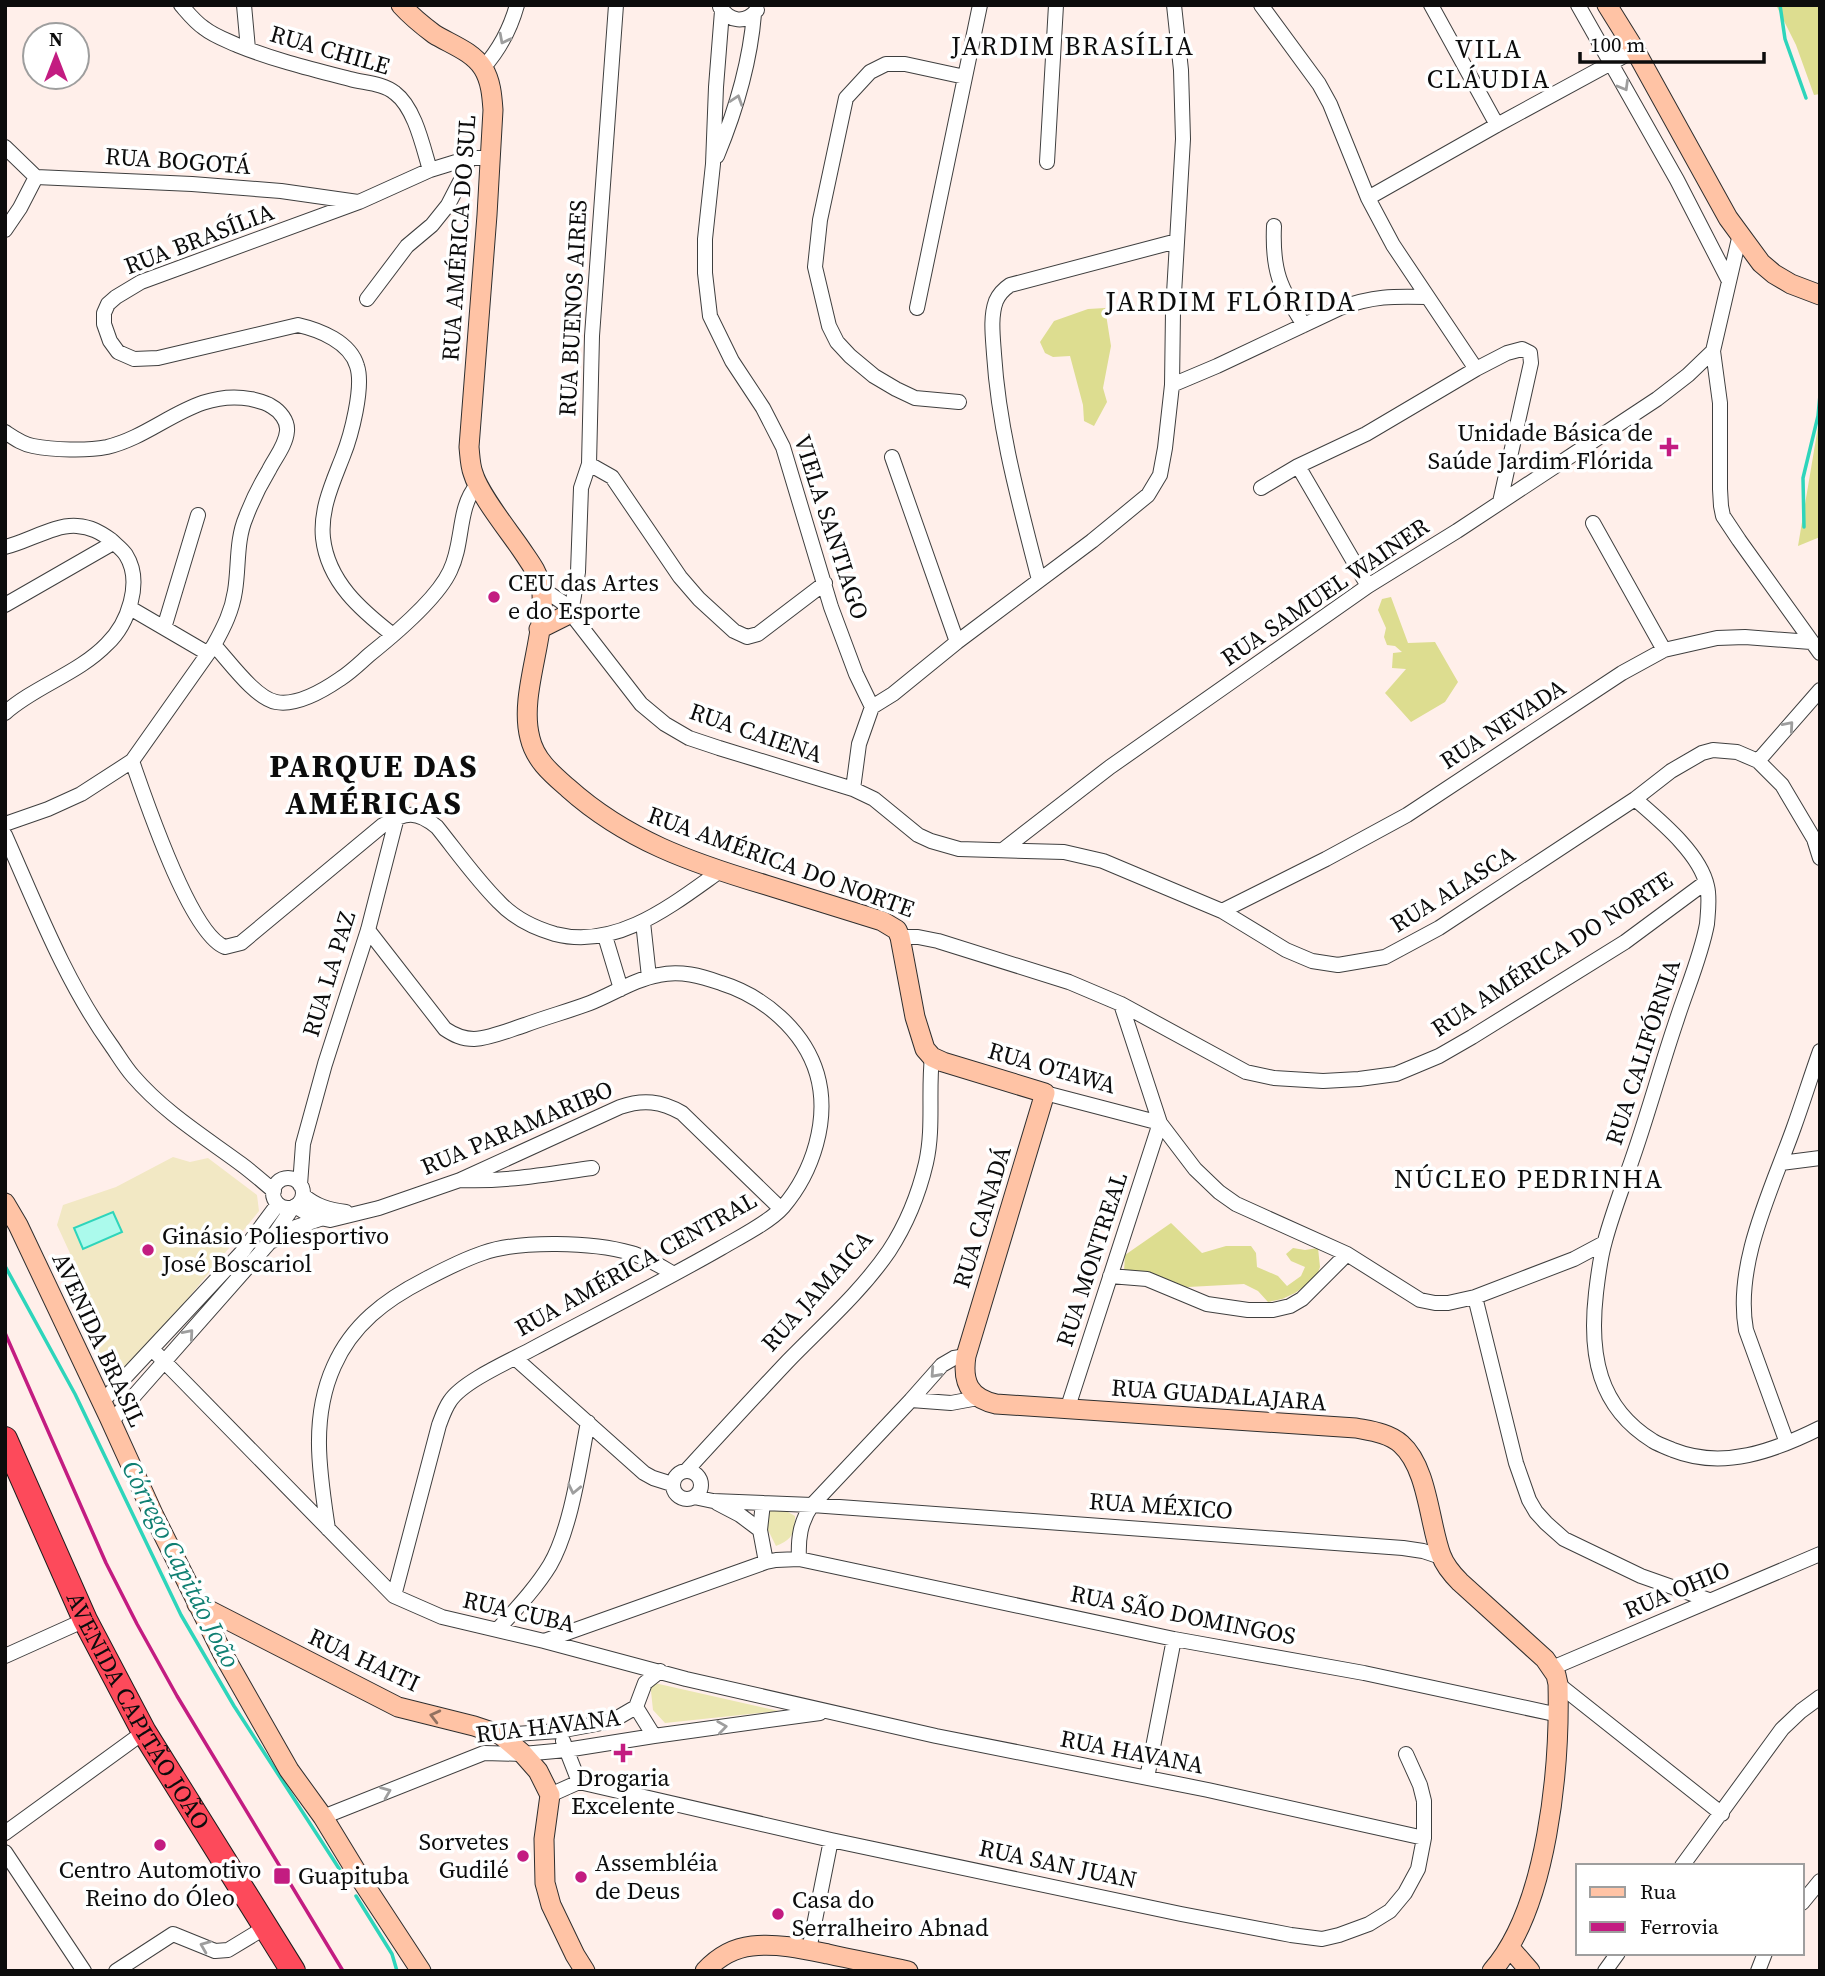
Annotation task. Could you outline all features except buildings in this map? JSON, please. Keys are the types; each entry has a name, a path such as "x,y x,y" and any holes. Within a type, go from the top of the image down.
{"highway":[{"name":"AVENIDA CAPITÃO JOÃO","path":"5,1439 86,1620 144,1732 293,1971"}],"street":[{"name":"RUA CHILE","path":"181,5 204,28 248,50 271,59 374,84 394,92 403,101 413,119 430,170"},
{"path":"244,5 248,50"},
{"path":"401,5 414,18 475,59 483,68 498,52 517,5"},
{"name":"RUA BUENOS AIRES","path":"571,612 578,572 581,488 589,464 592,337 616,5"},
{"path":"917,308 980,5"},
{"path":"1047,162 1056,5"},
{"path":"1004,849 959,849 931,841 918,835 874,799 853,789 859,744 872,706 894,694 957,642 1092,541 1148,495 1160,475 1172,385 1173,311 1183,139 1181,70 1174,5"},
{"path":"1261,5 1319,84 1330,104 1368,198 1393,245 1476,369"},
{"path":"1431,5 1497,125"},
{"path":"1578,5 1677,180 1730,281"},
{"path":"721,8 728,17 736,20 744,20 757,9"},
{"name":"VIELA SANTIAGO","path":"721,8 713,164 705,239 705,272 710,316 732,361 763,408 783,447 856,674 872,706"},
{"name":"VIELA SANTIAGO","path":"713,164 727,131 745,73 757,9"},
{"path":"1614,10 1718,203 1740,234 1761,263 1774,274 1820,295"},
{"path":"1368,198 1634,50"},
{"path":"959,402 915,398 896,390 850,356 837,342 829,326 815,267 820,220 846,98 870,72 886,64 905,64 965,77"},
{"name":"RUA AMÉRICA DO SUL","path":"477,485 470,462 470,447 491,158 492,95 483,68"},
{"path":"5,148 36,177 5,230"},
{"path":"367,299 407,246 432,225 448,205 463,176 468,158"},
{"name":"RUA BRASÍLIA","path":"393,635 366,614 342,589 330,565 323,538 325,507 345,453 356,407 359,385 357,366 349,352 324,333 298,325 158,358 134,359 118,352 110,341 104,324 104,313 108,304 116,297 141,282 359,202 430,170 468,158 491,158"},
{"name":"RUA BOGOTÁ","path":"36,177 205,185 281,191 359,202"},
{"path":"1274,226 1274,257 1282,288 1304,324"},
{"path":"1740,234 1713,351 1720,404 1721,506 1723,516 1733,533 1816,648"},
{"path":"1039,580 1001,423 995,367 994,307 999,295 1010,285 1177,241"},
{"path":"1172,385 1360,301 1393,296 1427,296"},
{"path":"1261,488 1298,466 1366,434 1476,369 1517,349 1527,350 1531,357 1527,386 1500,502"},
{"name":"RUA SAMUEL WAINER","path":"1004,849 1110,767 1368,586 1457,531 1657,399 1713,351"},
{"path":"5,432 15,440 32,446 70,449 107,447 183,411 213,399 230,397 270,405 286,421 286,436 244,522 232,608 210,649 132,761 81,794 5,824"},
{"path":"892,457 957,642"},
{"path":"589,464 612,477 680,577 699,599 734,631 747,636 758,634 825,583"},
{"path":"1298,466 1368,586"},
{"path":"130,608 164,628 210,649 258,693 274,702 296,700 316,693 342,678 393,635 439,589 456,554 466,505 470,493 477,485"},
{"name":"RUA AMÉRICA DO NORTE","path":"477,485 535,568 541,588 540,620 528,710 528,727 534,752 542,764 585,804 621,829 651,845 720,871 882,920 897,930 900,937 938,941 1069,982 1121,1004 1246,1072 1275,1078 1323,1081 1396,1074 1439,1056 1497,1023 1625,942 1706,882"},
{"path":"164,628 198,515"},
{"path":"1593,523 1664,650"},
{"path":"5,547 73,525 89,527 122,549 130,565 133,590 125,620 107,645 84,664 5,713"},
{"path":"5,605 113,542"},
{"name":"RUA CAIENA","path":"541,588 562,602 642,704 665,724 689,738 853,789"},
{"path":"540,620 571,612"},
{"name":"RUA NEVADA","path":"1222,911 1407,815 1622,673 1664,650 1717,638 1745,637 1816,648"},
{"path":"1758,761 1820,691"},
{"name":"RUA ALASCA","path":"1004,849 1064,852 1103,862 1222,911 1286,950 1312,961 1338,965 1385,957 1439,928 1634,799 1671,771 1702,753 1713,750 1737,752 1758,761 1782,785 1814,839 1820,858"},
{"path":"132,761 156,831 177,879 204,929 213,940 225,947 241,943 383,825 397,817 410,814 424,817 437,827 501,904 526,923 564,936 605,936 643,922 720,871"},
{"name":"RUA CALIFÓRNIA","path":"1634,799 1683,845 1696,862 1706,882 1709,904 1705,934 1604,1243 1593,1317 1594,1348 1599,1374 1621,1415 1642,1434 1658,1444 1703,1458 1723,1460 1745,1456 1787,1443 1820,1428"},
{"name":"RUA LA PAZ","path":"111,1422 268,1244 298,1198 303,1144 325,1064 368,930 397,817"},
{"path":"5,835 60,960 96,1024 132,1075 164,1107 198,1134 278,1189 285,1208 298,1198"},
{"path":"643,922 649,977"},
{"name":"RUA AMÉRICA CENTRAL","path":"368,930 445,1028 461,1038 474,1039 495,1034 590,1003 649,977 677,973 698,975 742,990 790,1027 805,1046 820,1084 820,1128 815,1148 800,1181 782,1209 730,1242 514,1358 461,1389 450,1400 439,1425 394,1596"},
{"path":"605,936 621,989"},
{"name":"RUA JAMAICA","path":"687,1471 857,1290 889,1251 907,1219 926,1161 930,1136 929,1083 932,1057 925,1049 915,1017 900,937"},
{"path":"1121,1004 1160,1123 1195,1169 1236,1204 1347,1254 1420,1300 1448,1303 1475,1297 1574,1259 1604,1243"},
{"path":"1787,1443 1746,1330 1744,1292 1755,1236 1820,1051"},
{"name":"RUA OTAWA","path":"932,1057 1045,1093 1160,1123"},
{"name":"RUA CANADÁ","path":"978,1398 964,1375 966,1356 1045,1093"},
{"name":"RUA PARAMARIBO","path":"268,1244 296,1227 321,1219 339,1219 412,1198 460,1180 620,1107 644,1101 654,1101 682,1113 782,1209"},
{"name":"RUA MONTREAL","path":"1067,1410 1160,1123"},
{"name":"RUA LA PAZ","path":"102,1402 243,1251 303,1144"},
{"path":"1781,1163 1820,1158"},
{"path":"460,1180 510,1179 592,1168"},
{"path":"278,1189 292,1179 303,1212 321,1219"},
{"name":"RUA PARAMARIBO","path":"298,1198 324,1208 358,1213"},
{"name":"AVENIDA BRASIL","path":"5,1203 102,1402 153,1516 223,1654 289,1770 323,1817 421,1971"},
{"path":"328,1529 320,1480 318,1428 322,1401 334,1367 349,1338 369,1315 398,1293 471,1258 511,1246 556,1244 613,1249 633,1253 674,1273"},
{"path":"1110,1276 1147,1279 1207,1304 1248,1310 1273,1310 1290,1306 1302,1299 1347,1254"},
{"path":"1475,1297 1516,1463 1528,1500 1536,1512 1564,1539 1642,1576 1710,1600"},
{"path":"152,1349 394,1596"},
{"path":"799,1559 802,1524 812,1505 942,1365 954,1358 966,1356"},
{"path":"514,1358 644,1473 672,1484"},
{"name":"RUA GUADALAJARA","path":"911,1400 951,1403 978,1398 996,1404 1305,1424 1381,1433 1400,1442 1417,1466 1441,1556"},
{"path":"498,1629 551,1564 569,1514 588,1422"},
{"path":"701,1481 692,1471 687,1471 677,1474 672,1484 679,1497 689,1499 698,1494 701,1481 703,1452"},
{"name":"RUA MÉXICO","path":"701,1481 710,1491 730,1501"},
{"name":"RUA MÉXICO","path":"694,1497 712,1501 812,1505 1403,1548 1441,1556"},
{"path":"712,1501 740,1515 760,1530"},
{"path":"763,1503 760,1530 766,1562"},
{"name":"RUA OHIO","path":"1552,1670 1820,1554"},
{"path":"1441,1556 1460,1582 1552,1670 1722,1814"},
{"name":"RUA SÃO DOMINGOS","path":"544,1641 766,1562 799,1559 1174,1639 1364,1674 1559,1715"},
{"name":"RUA CUBA","path":"394,1596 442,1617 660,1671"},
{"name":"RUA HAITI","path":"197,1604 398,1707 500,1735 538,1771 550,1795"},
{"path":"5,1656 86,1620"},
{"path":"223,1654 225,1649 237,1642 263,1637"},
{"path":"1147,1778 1174,1639"},
{"path":"637,1665 643,1672 645,1683"},
{"path":"1530,1971 1503,1962 1532,1896 1542,1857 1557,1755 1559,1715 1552,1670"},
{"name":"RUA HAVANA","path":"500,1735 559,1731 612,1721 636,1707 645,1683 660,1671 831,1712 1424,1839"},
{"path":"1684,1864 1782,1730 1820,1697"},
{"path":"636,1707 654,1736"},
{"name":"RUA HAVANA","path":"323,1817 484,1753 523,1754 566,1750 831,1712"},
{"path":"559,1731 579,1782 550,1795 544,1839 545,1882 551,1905 585,1971"},
{"path":"5,1833 144,1732"},
{"name":"RUA SAN JUAN","path":"579,1782 831,1840 1181,1914 1322,1939 1369,1924 1390,1910 1405,1894 1418,1869 1424,1839 1424,1801 1406,1754"},
{"path":"809,1950 831,1840"},
{"path":"5,1852 84,1971"},
{"path":"1804,1901 1820,1881"},
{"path":"116,1971 173,1934 221,1951 228,1950 266,1927"},
{"path":"705,1971 722,1956 736,1950 770,1945 809,1950 908,1971"},
{"path":"1605,1971 1617,1955"}],"shaded area":[{"path":"1776,5 1820,5 1820,94 1814,95 1796,45"},
{"path":"1105,308 1111,346 1103,388 1107,402 1094,426 1084,421 1083,405 1070,356 1053,357 1045,353 1040,342 1054,321 1088,309"},
{"path":"1820,415 1820,537 1798,546"},
{"path":"1391,597 1408,643 1435,642 1458,682 1445,702 1411,722 1385,693 1406,669 1392,668 1393,653 1402,652 1395,646 1387,645 1384,637 1386,628 1378,610 1382,599"},
{"name":"Ginásio Poliesportivo José Boscariol","path":"173,1157 190,1162 208,1158 257,1195 259,1211 126,1375 114,1375 100,1363 63,1286 80,1275 57,1225 63,1205 116,1187"},
{"path":"1171,1223 1202,1253 1226,1246 1251,1246 1256,1253 1257,1267 1278,1276 1287,1286 1301,1276 1305,1267 1291,1261 1286,1254 1293,1248 1318,1248 1320,1267 1316,1278 1295,1293 1268,1302 1258,1291 1244,1284 1169,1286 1124,1271 1125,1255"},
{"path":"767,1511 786,1511 795,1516 792,1535 776,1546 764,1522"},
{"path":"650,1682 779,1711 665,1723 653,1710"}],"water":[{"path":"113,1212 122,1232 83,1249 74,1228"}],"waterway":[{"path":"1780,5 1785,39 1806,98"},
{"path":"1804,527 1803,478 1818,416 1820,395"},
{"name":"Córrego Capitão João","path":"5,1266 75,1394 181,1615 234,1706 340,1870"},
{"name":"Córrego Capitão João","path":"356,1896 392,1954 397,1971"}],"railway":[{"path":"5,1333 106,1563 137,1624 177,1696 343,1971"}],"place":[{"name":"Unidade Básica de Saúde Jardim Flórida","path":"1669,447"},
{"name":"CEU das Artes e do Esporte","path":"494,597"},
{"name":"Ginásio Poliesportivo José Boscariol","path":"148,1250"},
{"name":"Drogaria Excelente","path":"623,1753"},
{"name":"Centro Automotivo Reino do Óleo","path":"160,1845"},
{"name":"Sorvetes Gudilé","path":"523,1856"},
{"name":"Guapituba","path":"282,1876"},
{"name":"Assembléia de Deus","path":"581,1877"},
{"name":"Casa do Serralheiro Abnad","path":"778,1914"}],"district":[{"name":"JARDIM BRASÍLIA","path":"1073,46"},
{"name":"VILA CLÁUDIA","path":"1489,64"},
{"name":"JARDIM FLÓRIDA","path":"1231,301"},
{"name":"PARQUE DAS AMÉRICAS","path":"374,784"},
{"name":"NÚCLEO PEDRINHA","path":"1529,1179"}]}
